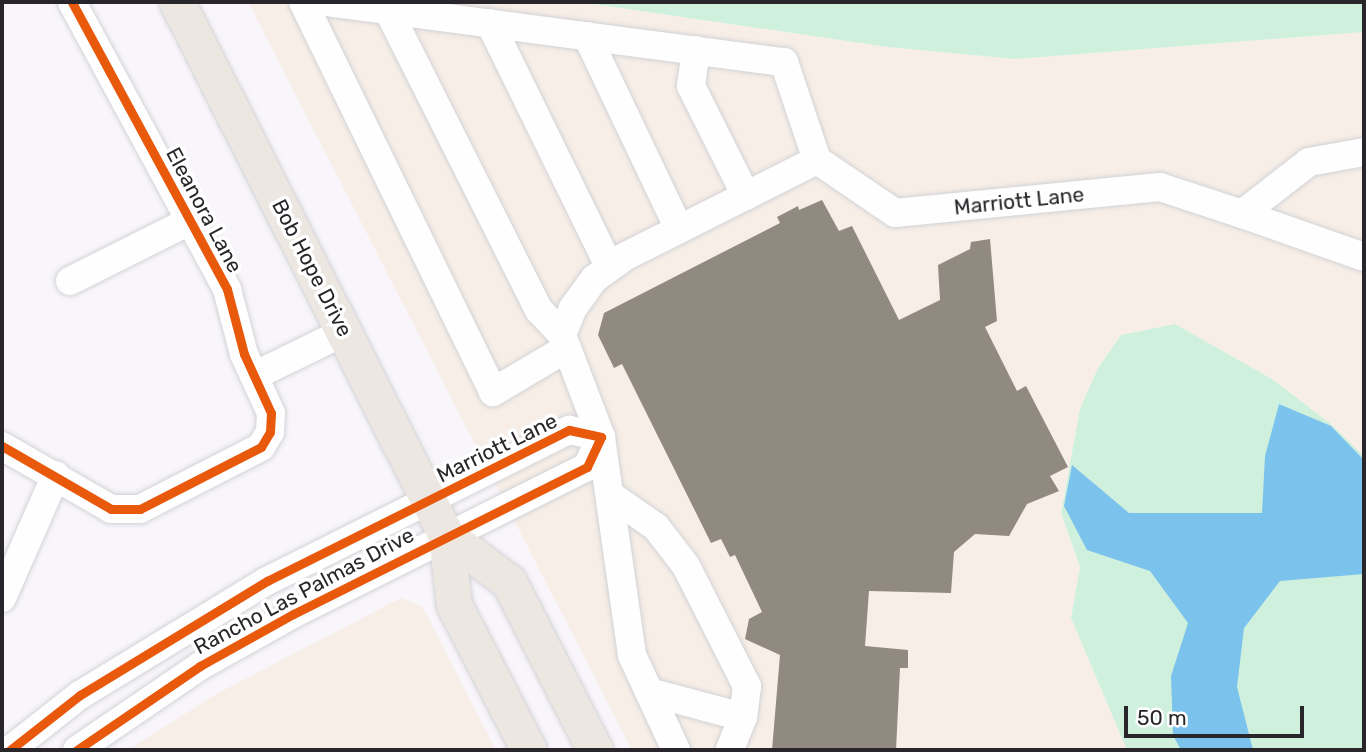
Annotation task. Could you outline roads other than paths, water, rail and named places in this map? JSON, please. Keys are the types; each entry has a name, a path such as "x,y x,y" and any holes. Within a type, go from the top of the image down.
{"main road":[{"name":"Bob Hope Drive","path":"177,2 446,535 454,605 529,750"},
{"name":"Bob Hope Drive","path":"446,535 509,582 595,750"}],"street":[{"name":"Eleanora Lane","path":"2,446 57,475 111,509 140,509 261,447 270,432 271,413 256,375 244,354 227,289 72,2"},
{"path":"303,2 493,392 565,342 586,289 610,266 817,160 785,62 326,2"},
{"path":"388,10 539,310 565,342 601,437 632,655 676,750"},
{"path":"490,23 610,266"},
{"path":"587,36 679,229"},
{"path":"696,50 691,86 747,196"},
{"path":"1241,214 1309,162 1364,152"},
{"name":"Marriott Lane","path":"817,160 895,213 1160,187 1364,257"},
{"path":"70,281 192,220"},
{"path":"256,375 344,331"},
{"name":"Marriott Lane","path":"428,500 569,430 601,437"},
{"path":"446,535 587,467 601,437"},
{"path":"2,598 57,475"},
{"path":"610,495 656,527 686,566 747,686 743,717 730,750"},
{"name":"Rancho Las Palmas Drive","path":"10,750 80,695 175,634 428,500"},
{"name":"Rancho Las Palmas Drive","path":"77,750 200,666 446,535"},
{"path":"649,692 743,717"}],"water":[{"path":"1279,404 1331,426 1364,460 1364,574 1280,581 1244,628 1237,687 1253,750 1181,750 1173,735 1171,676 1188,623 1150,571 1087,550 1064,506 1072,465 1129,513 1262,513 1265,456"}]}
